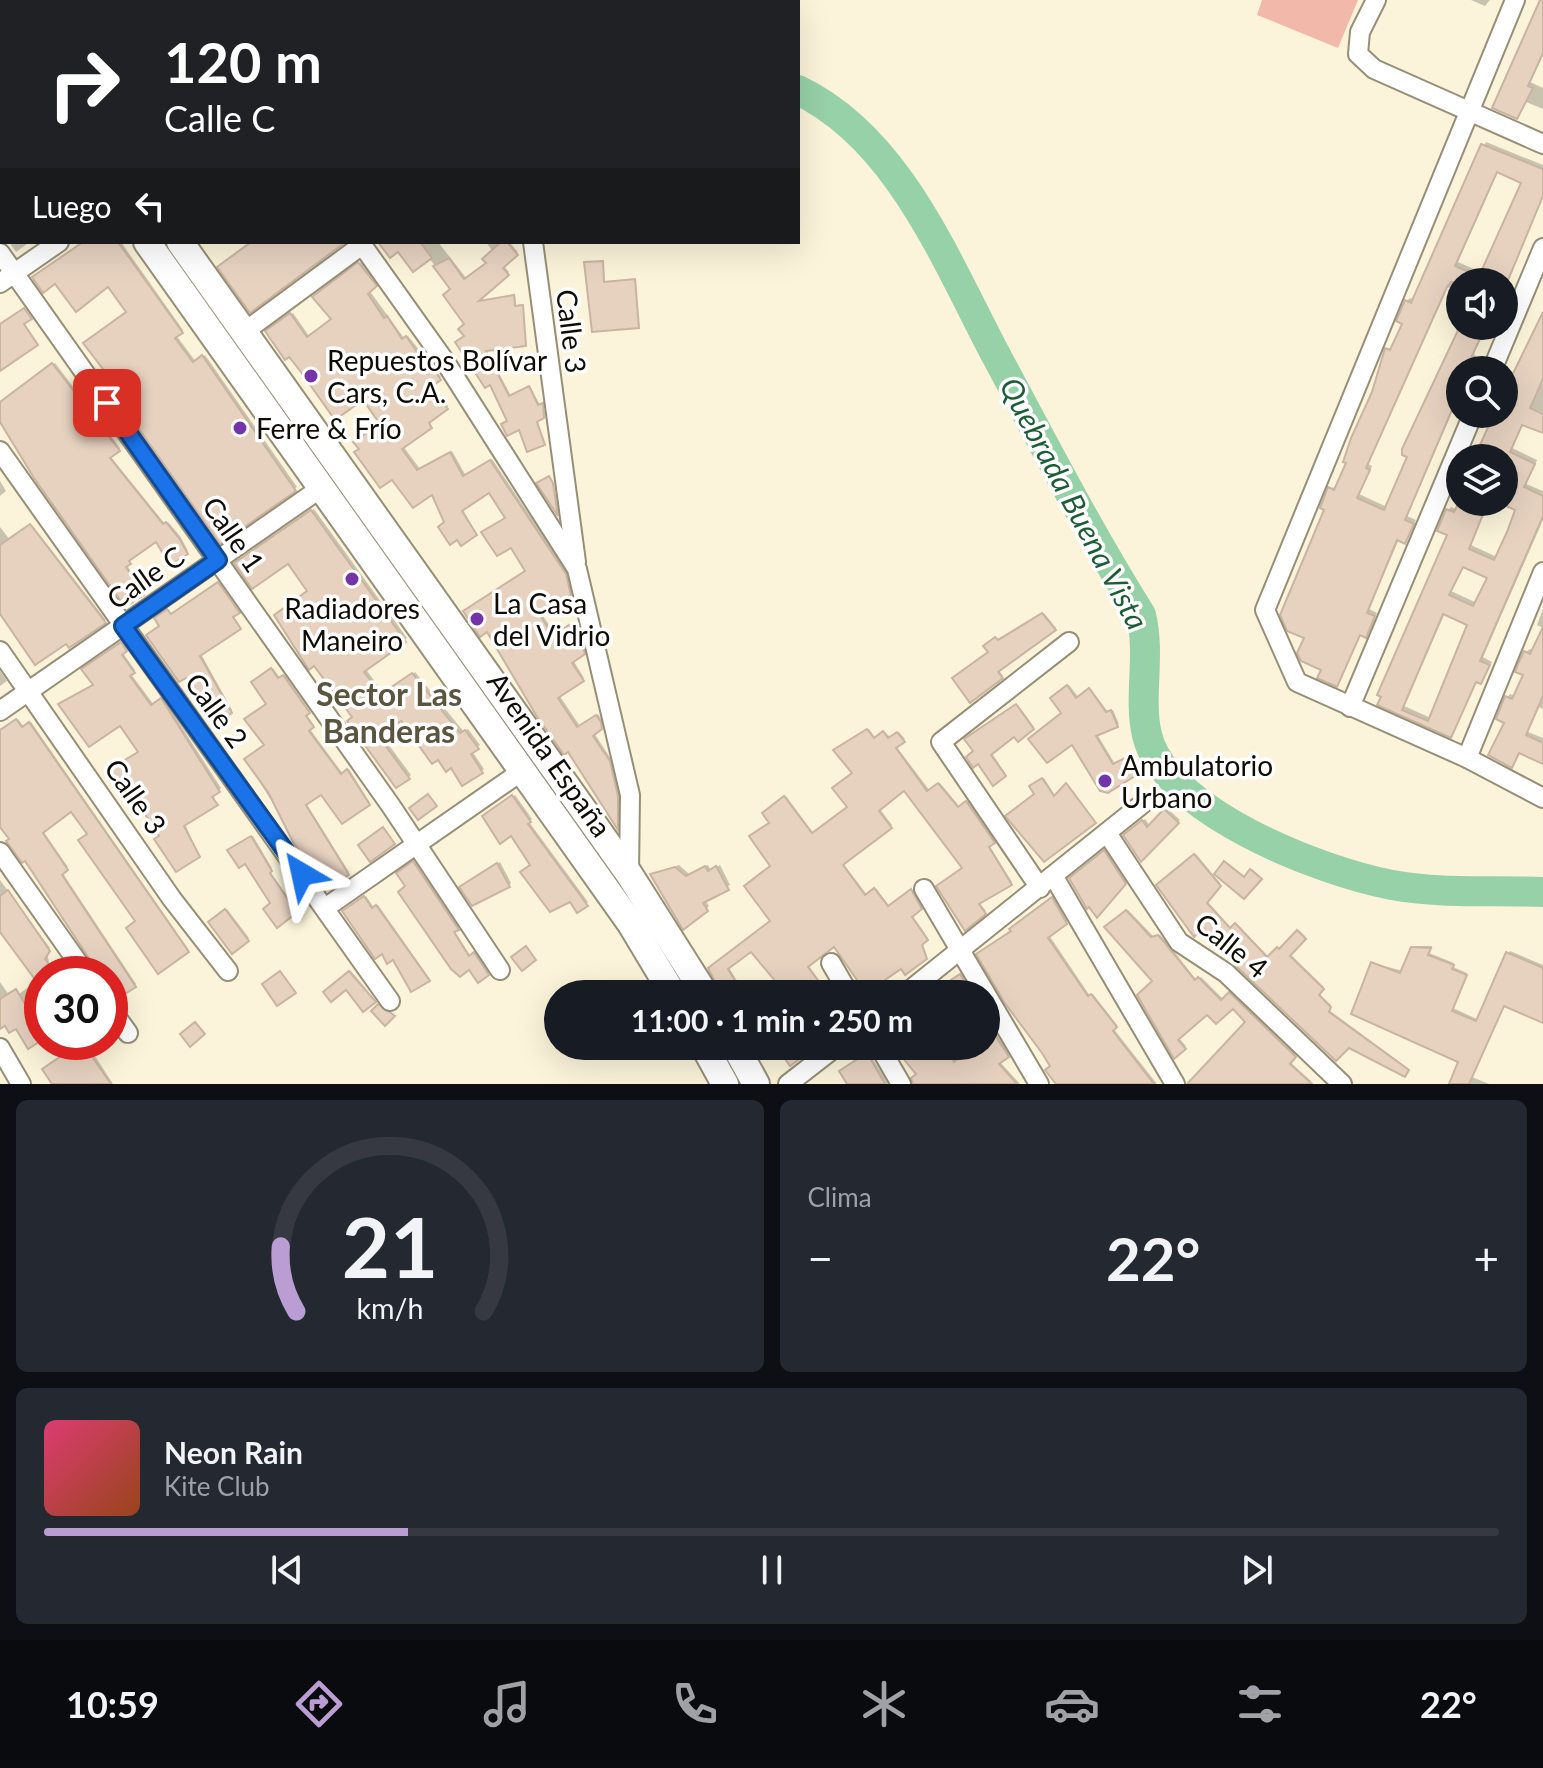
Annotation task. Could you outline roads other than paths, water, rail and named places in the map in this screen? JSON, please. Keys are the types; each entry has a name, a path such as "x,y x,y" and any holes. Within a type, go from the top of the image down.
{"main road":[{"name":"Avenida España","path":"148,244 631,924 665,980"},
{"name":"Avenida España","path":"181,244 629,874 696,980"},
{"path":"712,1060 725,1084"},
{"path":"743,1060 756,1084"}],"street":[{"path":"1376,0 1360,32 1358,54 1374,69 1543,144"},
{"path":"1515,0 1466,111 1265,610 1297,682 1467,758 1543,798"},
{"path":"7,278 56,244"},
{"path":"244,332 361,244 444,360 577,569 630,795 629,874"},
{"name":"Calle 3","path":"533,244 577,569"},
{"path":"1498,356 1543,248"},
{"name":"Calle 1","path":"0,253 7,278 218,560 417,844 500,970"},
{"path":"1350,707 1467,428"},
{"name":"Calle 2","path":"0,451 390,1001"},
{"name":"Calle C","path":"0,711 321,488"},
{"path":"1467,758 1543,572"},
{"path":"1069,642 941,742 1047,882 1175,1084"},
{"name":"Calle 3","path":"0,651 172,899 228,971"},
{"path":"325,908 522,771"},
{"path":"923,980 1146,801"},
{"name":"Calle 4","path":"1107,833 1179,942 1226,973 1342,1084"},
{"path":"0,852 73,956"},
{"path":"924,889 1039,1084"},
{"path":"831,963 841,980"},
{"path":"0,1048 21,1084"},
{"path":"788,1084 819,1060"},
{"path":"887,1060 901,1084"}],"waterway":[{"name":"Quebrada Buena Vista","path":"800,91 834,112 865,139 893,172 939,245 1067,488 1141,615 1145,646 1147,735 1160,763 1183,789 1214,813 1250,834 1288,852 1362,878 1429,890 1543,892"}],"place":[{"name":"Repuestos Bolívar Cars, C.A.","path":"311,376"},
{"name":"Ferre & Frío","path":"240,428"},
{"name":"Radiadores Maneiro","path":"352,579"},
{"name":"La Casa del Vidrio","path":"477,619"},
{"name":"Ambulatorio Urbano","path":"1105,781"}],"district":[{"name":"Sector Las Banderas","path":"389,712"}]}
